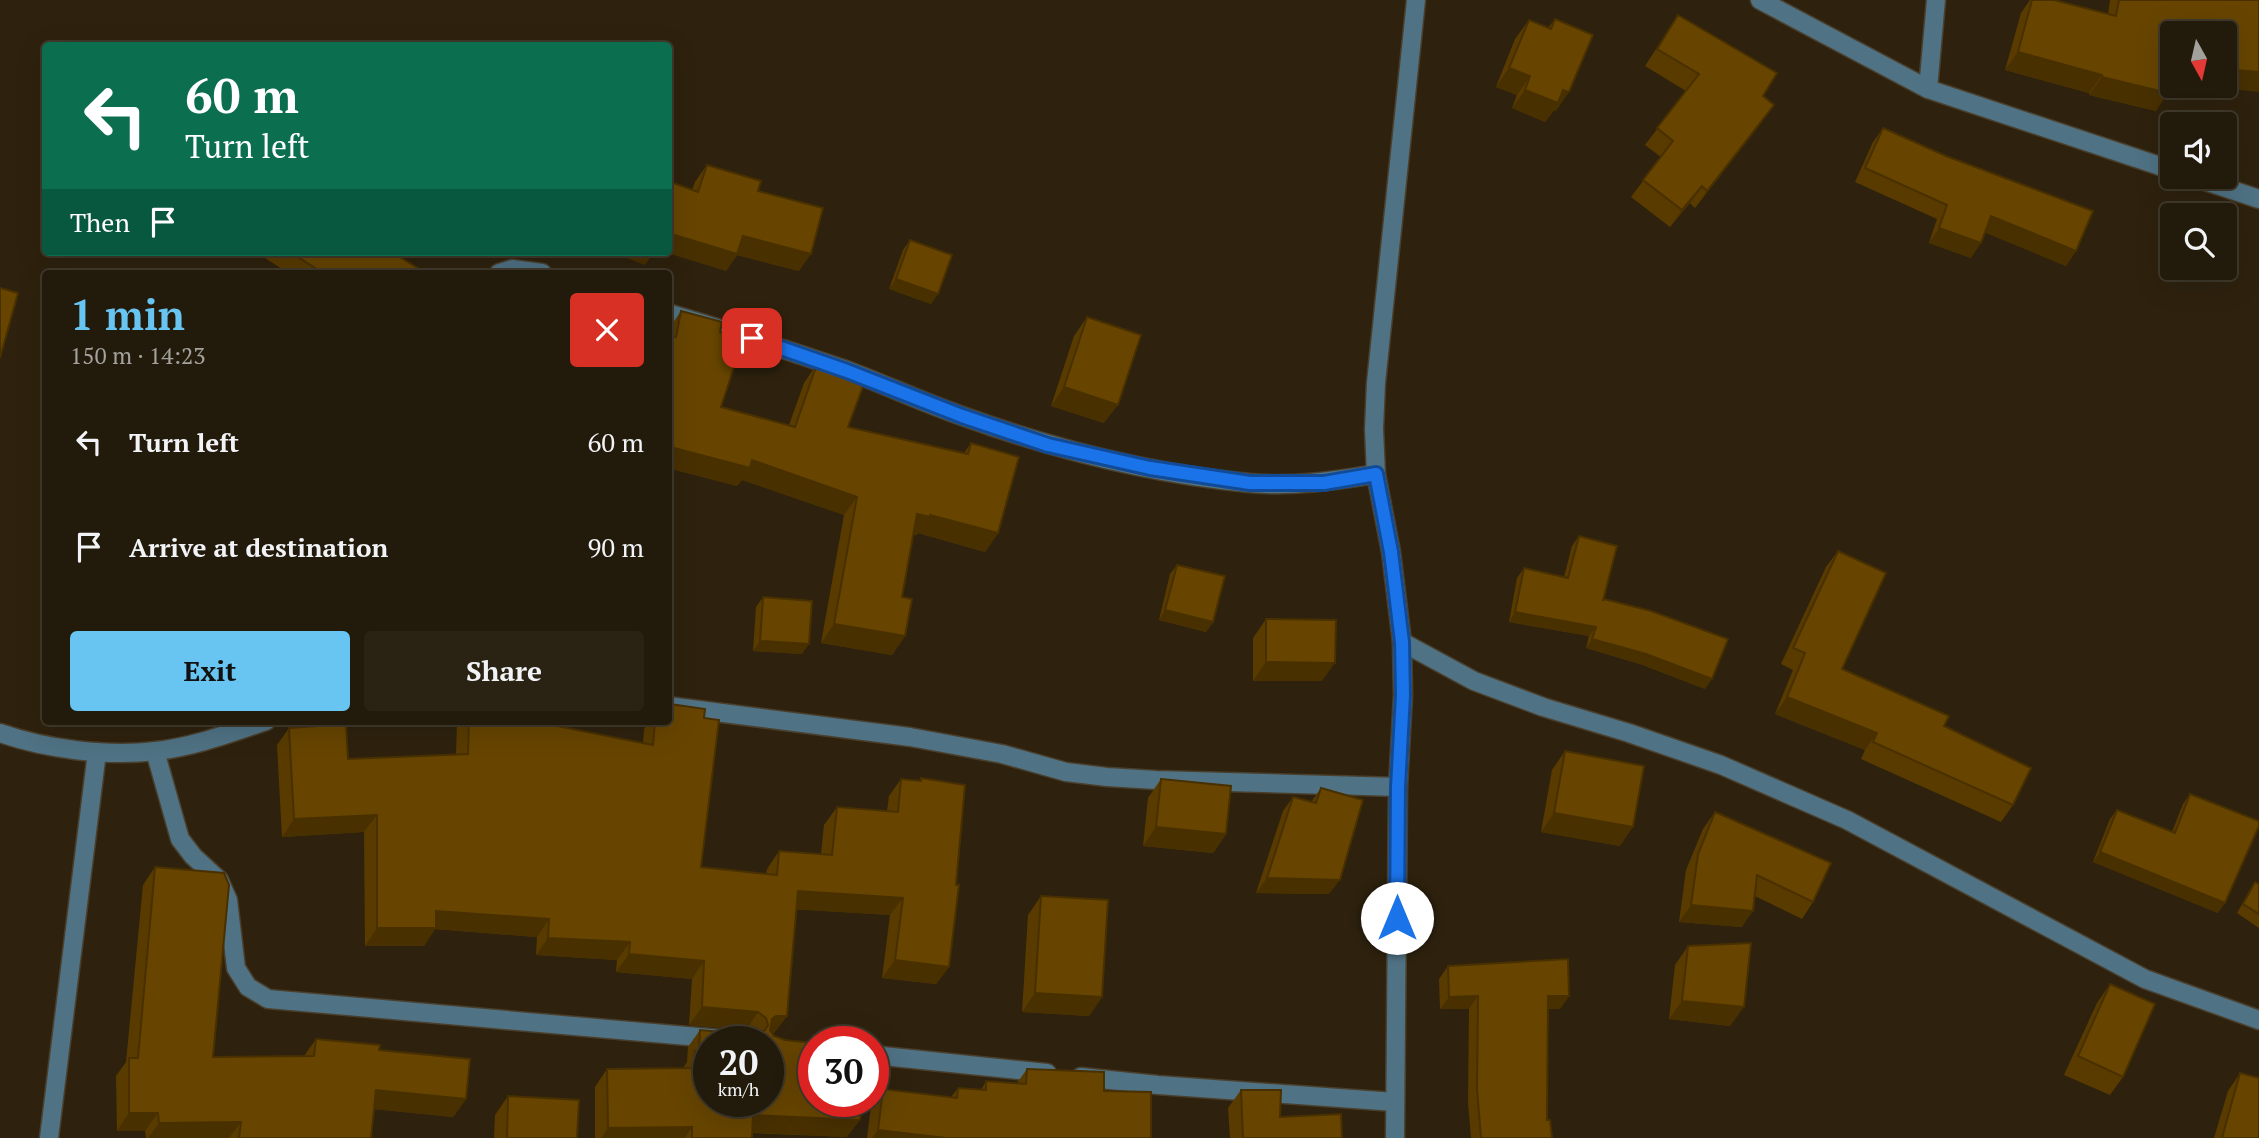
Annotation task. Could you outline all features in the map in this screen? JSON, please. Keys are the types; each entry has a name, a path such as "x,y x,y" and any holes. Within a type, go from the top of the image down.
{"street":[{"path":"1395,1138 1402,642 1391,552 1376,474 1374,429 1376,383 1416,0"},
{"path":"1760,0 1928,89 2160,166"},
{"path":"1928,89 1936,0"},
{"path":"2229,189 2259,199"},
{"path":"672,314 811,359 962,416 1060,448 1150,468 1250,483 1324,483 1376,474"},
{"path":"1402,642 1474,681 1543,707 1721,765 1847,820 2145,979 2259,1020"},
{"path":"672,707 910,737 1002,754 1066,772 1107,777 1398,787"},
{"path":"0,733 30,743 97,751 155,751 213,738 254,725"},
{"path":"49,1138 97,751"},
{"path":"155,751 180,839 193,856 219,880 228,900 236,968 248,987 268,999 693,1036"},
{"path":"889,1057 1158,1085 1395,1102"}],"building":[{"path":"2032,0 2054,0 2116,16 2119,0 2259,0 2259,72 2237,70 2237,21 2160,21 2160,91 2018,52"},
{"path":"1678,15 1777,73 1763,96 1774,105 1707,191 1702,186 1682,210 1643,180 1673,141 1657,128 1699,74 1657,49"},
{"path":"1555,19 1593,35 1569,92 1563,90 1558,103 1525,90 1530,76 1509,68 1529,20 1551,29"},
{"path":"1883,128 1946,156 2093,211 2076,251 1991,216 1981,243 1939,228 1947,205 1865,168"},
{"path":"707,165 761,181 758,191 823,208 811,254 743,236 737,254 672,234 672,182 698,192"},
{"path":"910,240 952,255 938,294 896,279"},
{"path":"296,256 398,256 421,270 318,270"},
{"path":"0,288 18,293 0,358"},
{"path":"681,311 722,322 720,332 743,340 721,407 795,427 817,364 865,381 848,427 968,454 971,443 1019,457 998,533 917,514 902,597 912,599 905,636 834,624 857,497 752,460 750,468 674,448 672,453 672,336 676,337"},
{"path":"1087,317 1141,335 1118,405 1064,387"},
{"path":"1579,536 1617,546 1603,601 1604,599 1651,611 1728,639 1712,679 1646,654 1592,639 1596,627 1515,612 1524,568 1568,578"},
{"path":"1838,551 1886,573 1842,669 1949,716 1944,726 2031,768 2013,805 1873,742 1877,733 1787,697 1805,653 1793,648"},
{"path":"1177,565 1225,576 1213,622 1165,610"},
{"path":"763,597 812,601 809,644 760,641"},
{"path":"1266,619 1336,620 1335,663 1266,662"},
{"path":"672,704 705,709 704,718 719,720 701,867 777,875 779,851 832,855 837,807 898,812 901,779 921,781 921,778 965,785 956,885 959,885 949,967 895,960 903,898 798,891 787,1016 776,1016 772,1019 771,1026 767,1026 766,1018 758,1012 702,1007 704,961 629,954 630,942 548,938 549,919 436,911 436,928 377,928 377,815 294,819 289,728 346,725 348,759 468,754 469,725 552,725 653,745 655,725 672,725"},
{"path":"1565,751 1644,766 1633,827 1554,813"},
{"path":"1161,779 1231,786 1226,834 1156,827"},
{"path":"1321,788 1363,800 1340,880 1267,878 1293,797 1316,803"},
{"path":"2190,794 2259,821 2225,903 2100,852 2117,810 2175,833"},
{"path":"1715,812 1831,863 1813,902 1757,875 1753,911 1691,905 1698,854"},
{"path":"155,867 224,873 229,885 213,1057 314,1056 316,1039 380,1045 379,1050 470,1059 466,1099 376,1090 371,1138 239,1138 241,1122 159,1123 158,1113 129,1113 129,1058 138,1058"},
{"path":"2255,882 2259,884 2259,914 2243,904"},
{"path":"1041,896 1108,900 1102,997 1035,993"},
{"path":"1751,943 1744,1007 1682,1001 1688,946"},
{"path":"1568,959 1569,996 1548,996 1547,1120 1550,1120 1552,1138 1481,1138 1477,1089 1478,996 1449,997 1448,966"},
{"path":"2110,984 2155,1004 2123,1077 2078,1056"},
{"path":"784,1040 798,1041 798,1117 860,1117 860,1120 784,1116"},
{"path":"693,1068 693,1117 753,1117 752,1138 692,1138 692,1127 608,1128 607,1069"},
{"path":"1027,1069 1104,1072 1104,1091 1151,1092 1151,1138 946,1138 878,1130 880,1117 889,1117 889,1090 957,1098 958,1088 986,1090 986,1081 1026,1084"},
{"path":"2240,1073 2259,1078 2259,1138 2222,1138"},
{"path":"1241,1090 1281,1090 1280,1117 1341,1114 1342,1138 1243,1138"},
{"path":"508,1096 579,1100 577,1138 507,1138"}],"route":[{"path":"752,338 1048,445 1150,468 1250,483 1324,483 1376,474 1391,552 1402,642 1397,918"}]}
